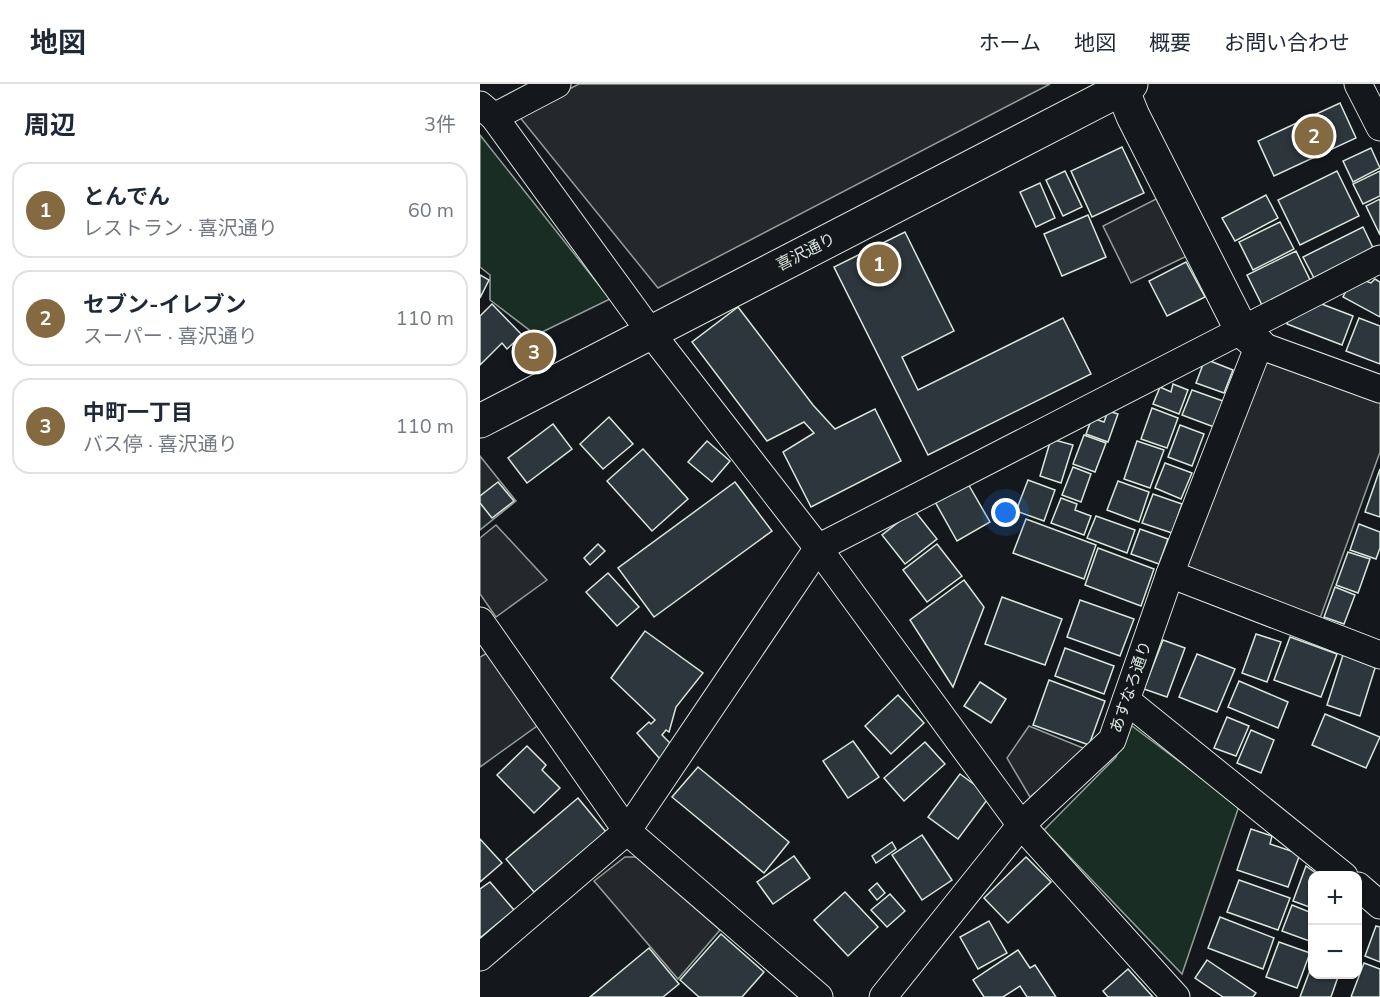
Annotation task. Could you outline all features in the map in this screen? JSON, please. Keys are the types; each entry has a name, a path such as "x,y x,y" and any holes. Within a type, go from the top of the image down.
{"street":[{"path":"556,84 487,111 651,333 818,548 1021,825 1176,997"},
{"path":"1358,84 1380,127"},
{"path":"1125,86 1133,116 1250,338 1380,389"},
{"name":"喜沢通り","path":"480,421 1125,86"},
{"path":"480,957 627,831 818,548 1250,338 1380,259"},
{"name":"あすなろ通り","path":"883,997 1021,825 1112,740 1250,338"},
{"path":"1170,574 1380,655"},
{"path":"480,621 627,831 819,997"},
{"path":"1126,700 1338,871"},
{"path":"1362,889 1380,904"}],"green space":[{"path":"480,135 610,299 536,335 490,300 490,275 480,267"},
{"path":"1128,723 1239,806 1182,974 1044,830 1116,757"}],"shaded area":[{"path":"579,84 1050,84 658,288 518,115"},
{"path":"1158,198 1187,256 1131,283 1103,226"},
{"path":"1262,358 1380,400 1380,452 1319,621 1185,574"},
{"path":"480,456 516,501 480,530"},
{"path":"496,525 547,580 496,617 480,594 480,538"},
{"path":"489,652 537,726 480,767 480,657"},
{"path":"1029,726 1088,750 1030,797 1007,758"},
{"path":"625,857 636,857 720,930 678,979 594,881"}],"building":[{"path":"1340,103 1356,138 1274,176 1258,141"},
{"path":"1122,147 1144,193 1092,217 1071,171"},
{"path":"1371,148 1380,168 1353,182 1343,161"},
{"path":"1065,171 1082,207 1063,216 1046,180"},
{"path":"1337,171 1359,216 1300,245 1278,200"},
{"path":"1380,171 1380,196 1363,204 1353,184"},
{"path":"1040,183 1055,218 1036,227 1020,192"},
{"path":"1266,195 1278,218 1235,241 1222,218"},
{"path":"1380,199 1380,235 1366,206"},
{"path":"1088,215 1106,257 1062,276 1044,234"},
{"path":"1280,222 1294,249 1253,270 1239,242"},
{"path":"1363,227 1374,250 1315,280 1303,257"},
{"path":"905,232 954,331 902,357 918,390 1063,318 1091,374 928,455 834,267"},
{"path":"1296,251 1312,284 1263,307 1247,275"},
{"path":"1186,262 1205,297 1167,316 1149,281"},
{"path":"480,275 489,280 480,298"},
{"path":"1375,279 1380,282 1380,317 1343,297 1348,287 1363,280 1371,283"},
{"path":"1319,303 1353,316 1342,345 1287,324 1290,314"},
{"path":"492,304 522,335 507,349 502,343 480,365 480,316"},
{"path":"738,307 813,405 835,429 875,409 901,461 811,507 783,452 814,433 804,422 767,441 692,342"},
{"path":"1359,318 1380,326 1380,364 1346,351"},
{"path":"1205,359 1233,370 1224,393 1196,383"},
{"path":"1173,384 1188,390 1179,414 1153,404 1160,387 1171,392"},
{"path":"1192,390 1223,401 1214,427 1182,415"},
{"path":"1152,408 1178,418 1167,448 1141,439"},
{"path":"1108,411 1118,414 1108,442 1086,434 1092,418 1104,422"},
{"path":"609,417 633,444 603,469 580,444"},
{"path":"553,424 572,449 527,483 508,458"},
{"path":"1180,425 1204,434 1192,466 1168,457"},
{"path":"1084,435 1106,443 1095,472 1073,464"},
{"path":"1051,439 1073,445 1061,483 1040,476"},
{"path":"707,441 730,461 712,482 688,462"},
{"path":"1137,441 1164,450 1150,488 1124,479"},
{"path":"643,449 688,499 652,531 607,481"},
{"path":"1165,463 1192,473 1181,499 1155,488"},
{"path":"1073,467 1091,474 1081,502 1062,495"},
{"path":"1380,469 1380,517 1365,512"},
{"path":"1028,480 1055,490 1044,521 1016,511"},
{"path":"1118,481 1149,492 1139,522 1107,510"},
{"path":"498,482 514,501 492,518 480,503 480,496"},
{"path":"735,482 772,531 654,617 618,568"},
{"path":"967,482 990,522 957,541 934,500"},
{"path":"1153,494 1182,504 1172,533 1142,523"},
{"path":"1061,498 1077,504 1075,510 1091,516 1084,535 1051,523"},
{"path":"914,510 937,539 905,564 882,535"},
{"path":"1096,516 1135,530 1127,553 1087,538"},
{"path":"1026,519 1096,545 1084,579 1013,553"},
{"path":"1359,524 1380,532 1380,548 1376,559 1350,550"},
{"path":"1140,529 1168,539 1159,564 1131,554"},
{"path":"598,544 605,551 590,565 584,558"},
{"path":"937,544 962,576 927,602 903,570"},
{"path":"1098,548 1154,569 1141,606 1085,585"},
{"path":"1348,552 1370,559 1358,593 1336,585"},
{"path":"608,573 639,607 617,626 586,592"},
{"path":"964,580 984,607 953,687 910,620"},
{"path":"1335,587 1355,595 1344,624 1324,617"},
{"path":"1002,597 1062,619 1045,665 985,644"},
{"path":"1080,600 1134,619 1120,656 1067,637"},
{"path":"645,631 703,673 676,707 669,732 666,730 662,735 670,743 660,759 637,733 649,722 651,724 655,720 611,678"},
{"path":"1256,634 1281,642 1267,682 1242,673"},
{"path":"1290,637 1337,654 1321,697 1274,680"},
{"path":"1163,640 1185,648 1167,697 1144,689"},
{"path":"1065,648 1114,666 1104,694 1055,676"},
{"path":"1197,654 1235,669 1217,712 1179,697"},
{"path":"1343,655 1376,665 1360,716 1327,705"},
{"path":"1049,680 1105,701 1089,745 1033,725"},
{"path":"1239,681 1288,702 1278,728 1228,707"},
{"path":"980,682 1006,699 991,723 964,706"},
{"path":"898,695 924,723 891,754 865,726"},
{"path":"1325,714 1380,737 1366,768 1312,745"},
{"path":"1227,717 1249,726 1236,756 1214,748"},
{"path":"1251,730 1274,740 1261,773 1237,763"},
{"path":"853,741 879,777 848,798 823,761"},
{"path":"925,742 945,764 904,801 884,778"},
{"path":"527,746 546,765 542,770 560,788 534,813 497,775"},
{"path":"698,767 789,842 764,873 672,797"},
{"path":"960,774 990,796 958,839 928,817"},
{"path":"578,798 606,832 534,892 506,859"},
{"path":"1251,829 1272,836 1270,844 1300,854 1288,887 1237,870"},
{"path":"922,835 952,880 922,900 892,855"},
{"path":"480,839 502,863 480,882"},
{"path":"892,842 896,849 876,863 872,856"},
{"path":"794,856 810,878 773,904 757,882"},
{"path":"1026,857 1051,882 1008,923 984,898"},
{"path":"1306,866 1313,871 1308,871 1308,907 1293,901"},
{"path":"1239,880 1290,898 1278,930 1227,912"},
{"path":"490,882 514,910 480,938 480,889"},
{"path":"877,883 885,893 877,900 869,890"},
{"path":"845,892 878,927 848,956 814,920"},
{"path":"890,894 905,911 887,927 871,910"},
{"path":"1292,905 1308,911 1308,941 1282,931"},
{"path":"1220,917 1274,938 1263,969 1208,948"},
{"path":"989,921 1007,953 978,969 960,937"},
{"path":"1376,926 1380,927 1380,962 1365,956"},
{"path":"721,934 764,972 742,997 699,997 680,980"},
{"path":"1279,942 1308,952 1297,988 1266,977"},
{"path":"649,948 679,984 663,997 590,997"},
{"path":"1018,950 1030,968 1035,965 1056,997 1027,997 1020,986 1003,997 984,997 973,980"},
{"path":"1207,960 1256,993 1253,997 1223,997 1195,978"},
{"path":"1364,963 1380,969 1380,997 1351,997 1358,979 1362,979"},
{"path":"1128,969 1153,997 1108,997 1103,991"},
{"path":"1308,976 1308,979 1337,979 1331,997 1300,997"}],"place":[{"name":"セブン-イレブン","path":"1314,136"},
{"name":"とんでん","path":"879,264"},
{"name":"中町一丁目","path":"534,352"}]}
